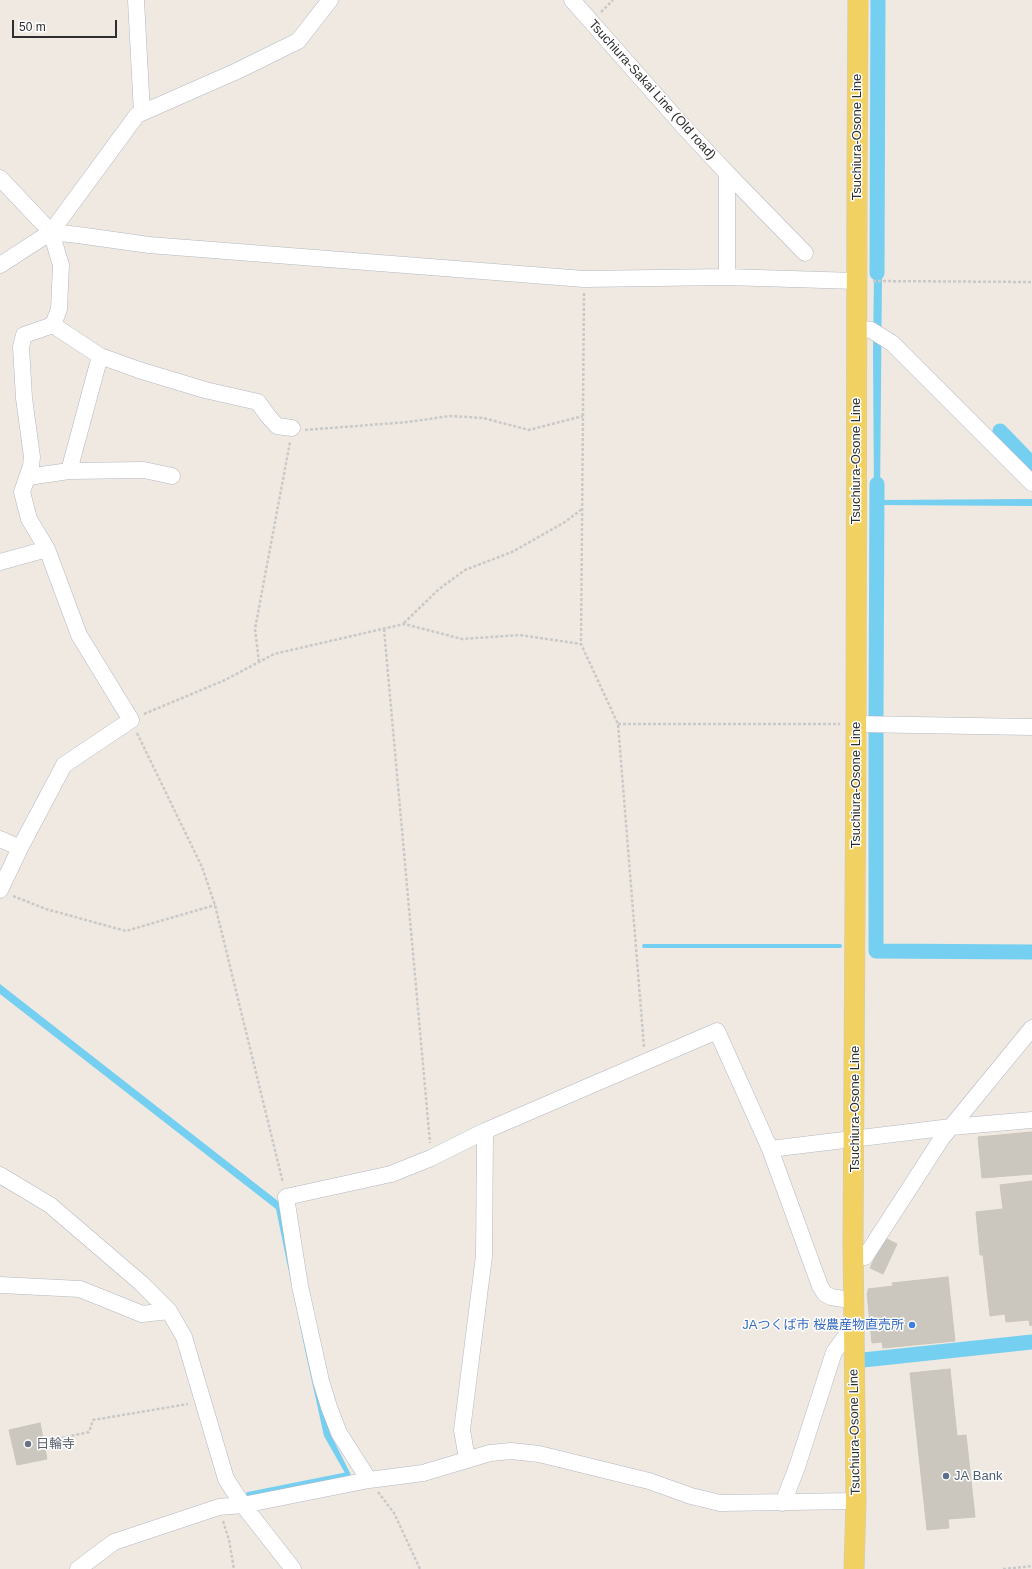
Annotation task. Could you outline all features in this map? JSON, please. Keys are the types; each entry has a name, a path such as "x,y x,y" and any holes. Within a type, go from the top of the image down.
{"main road":[{"name":"Tsuchiura-Osone Line","path":"854,1569 856,1502 853,1242 855,1138 856,281 858,0"}],"street":[{"path":"136,0 142,113"},
{"path":"0,265 51,232 137,115 237,71 298,41 330,0"},
{"name":"Tsuchiura-Sakai Line (Old road)","path":"572,0 727,178 805,254"},
{"path":"0,178 51,232 61,265 59,309 53,325"},
{"path":"727,178 727,277"},
{"path":"51,232 78,234 149,245 584,279 727,277 856,281"},
{"path":"53,325 100,356 197,388 258,402 268,416 278,426 292,428"},
{"path":"3,892 20,848 64,765 131,720 79,634 47,549 29,519 22,492 28,477 32,457 24,398 21,347 24,335 53,325"},
{"path":"856,328 871,330 885,337 892,343 1032,483"},
{"path":"69,471 100,356"},
{"path":"28,477 69,471 144,470 172,476"},
{"path":"0,562 47,549"},
{"path":"856,724 1032,727"},
{"path":"0,839 20,848"},
{"path":"864,1257 951,1127 1032,1028"},
{"path":"368,1480 339,1433 321,1381 300,1286 286,1197 391,1174 431,1158 484,1131 717,1031 770,1148 820,1286 825,1294 831,1297 854,1301"},
{"path":"770,1148 951,1127 1032,1120"},
{"path":"467,1459 462,1430 484,1256 484,1131"},
{"path":"0,1175 50,1205 141,1283 169,1311 184,1337 226,1479 243,1505 293,1569"},
{"path":"0,1285 80,1289 142,1314 169,1311"},
{"path":"783,1503 797,1467 834,1352 854,1325"},
{"path":"78,1569 114,1542 219,1507 243,1505 368,1480 422,1473 490,1453 511,1451 539,1454 649,1481 691,1496 720,1502 856,1502"}],"path":[{"path":"584,279 581,644 618,724 646,1062"},
{"path":"856,281 1032,282"},
{"path":"259,662 255,629 292,428 305,430 408,422 450,416 483,418 529,430 583,416"},
{"path":"404,624 438,589 464,570 512,552 565,522 582,509"},
{"path":"286,1197 215,905 202,867 131,720 225,680 274,654 404,624 462,639 520,634 581,644"},
{"path":"384,629 431,1158"},
{"path":"618,724 856,724"},
{"path":"3,892 46,909 126,930 215,905"},
{"path":"52,1440 89,1432 93,1420 203,1402"},
{"path":"368,1480 394,1513 420,1569"},
{"path":"219,1507 229,1540 234,1569"},
{"path":"1003,1569 1032,1566"}],"water":[{"path":"874,272 882,272 880,500 1032,499 1032,506 880,505 874,503"},
{"path":"0,984 283,1205 331,1435 351,1475 345,1473 324,1436 276,1209 0,994"}],"building":[{"path":"1032,1132 1032,1174 982,1178 978,1137"},
{"path":"1032,1181 1032,1325 1030,1326 1029,1320 1006,1322 1005,1314 990,1316 983,1255 980,1255 976,1212 1003,1209 1000,1185"},
{"path":"885,1238 897,1244 883,1274 870,1268"},
{"name":"JAつくば市 桜農産物直売所","path":"948,1277 955,1341 883,1348 882,1342 872,1343 867,1293 868,1289 893,1286 892,1283"},
{"name":"JA Bank","path":"950,1369 957,1436 966,1435 975,1517 948,1519 949,1528 927,1530 910,1373"},
{"name":"日輪寺","path":"40,1423 47,1459 17,1465 9,1430"}],"waterway":[{"path":"877,273 878,0"},
{"path":"1000,431 1032,464"},
{"path":"876,717 877,484"},
{"path":"876,729 876,951 1032,952"},
{"path":"644,946 840,946"},
{"path":"863,1360 1032,1342"},
{"path":"248,1494 348,1474 346,1470"}],"place":[{"name":"JAつくば市 桜農産物直売所","path":"912,1325"},
{"name":"日輪寺","path":"28,1444"},
{"name":"JA Bank","path":"946,1476"}]}
